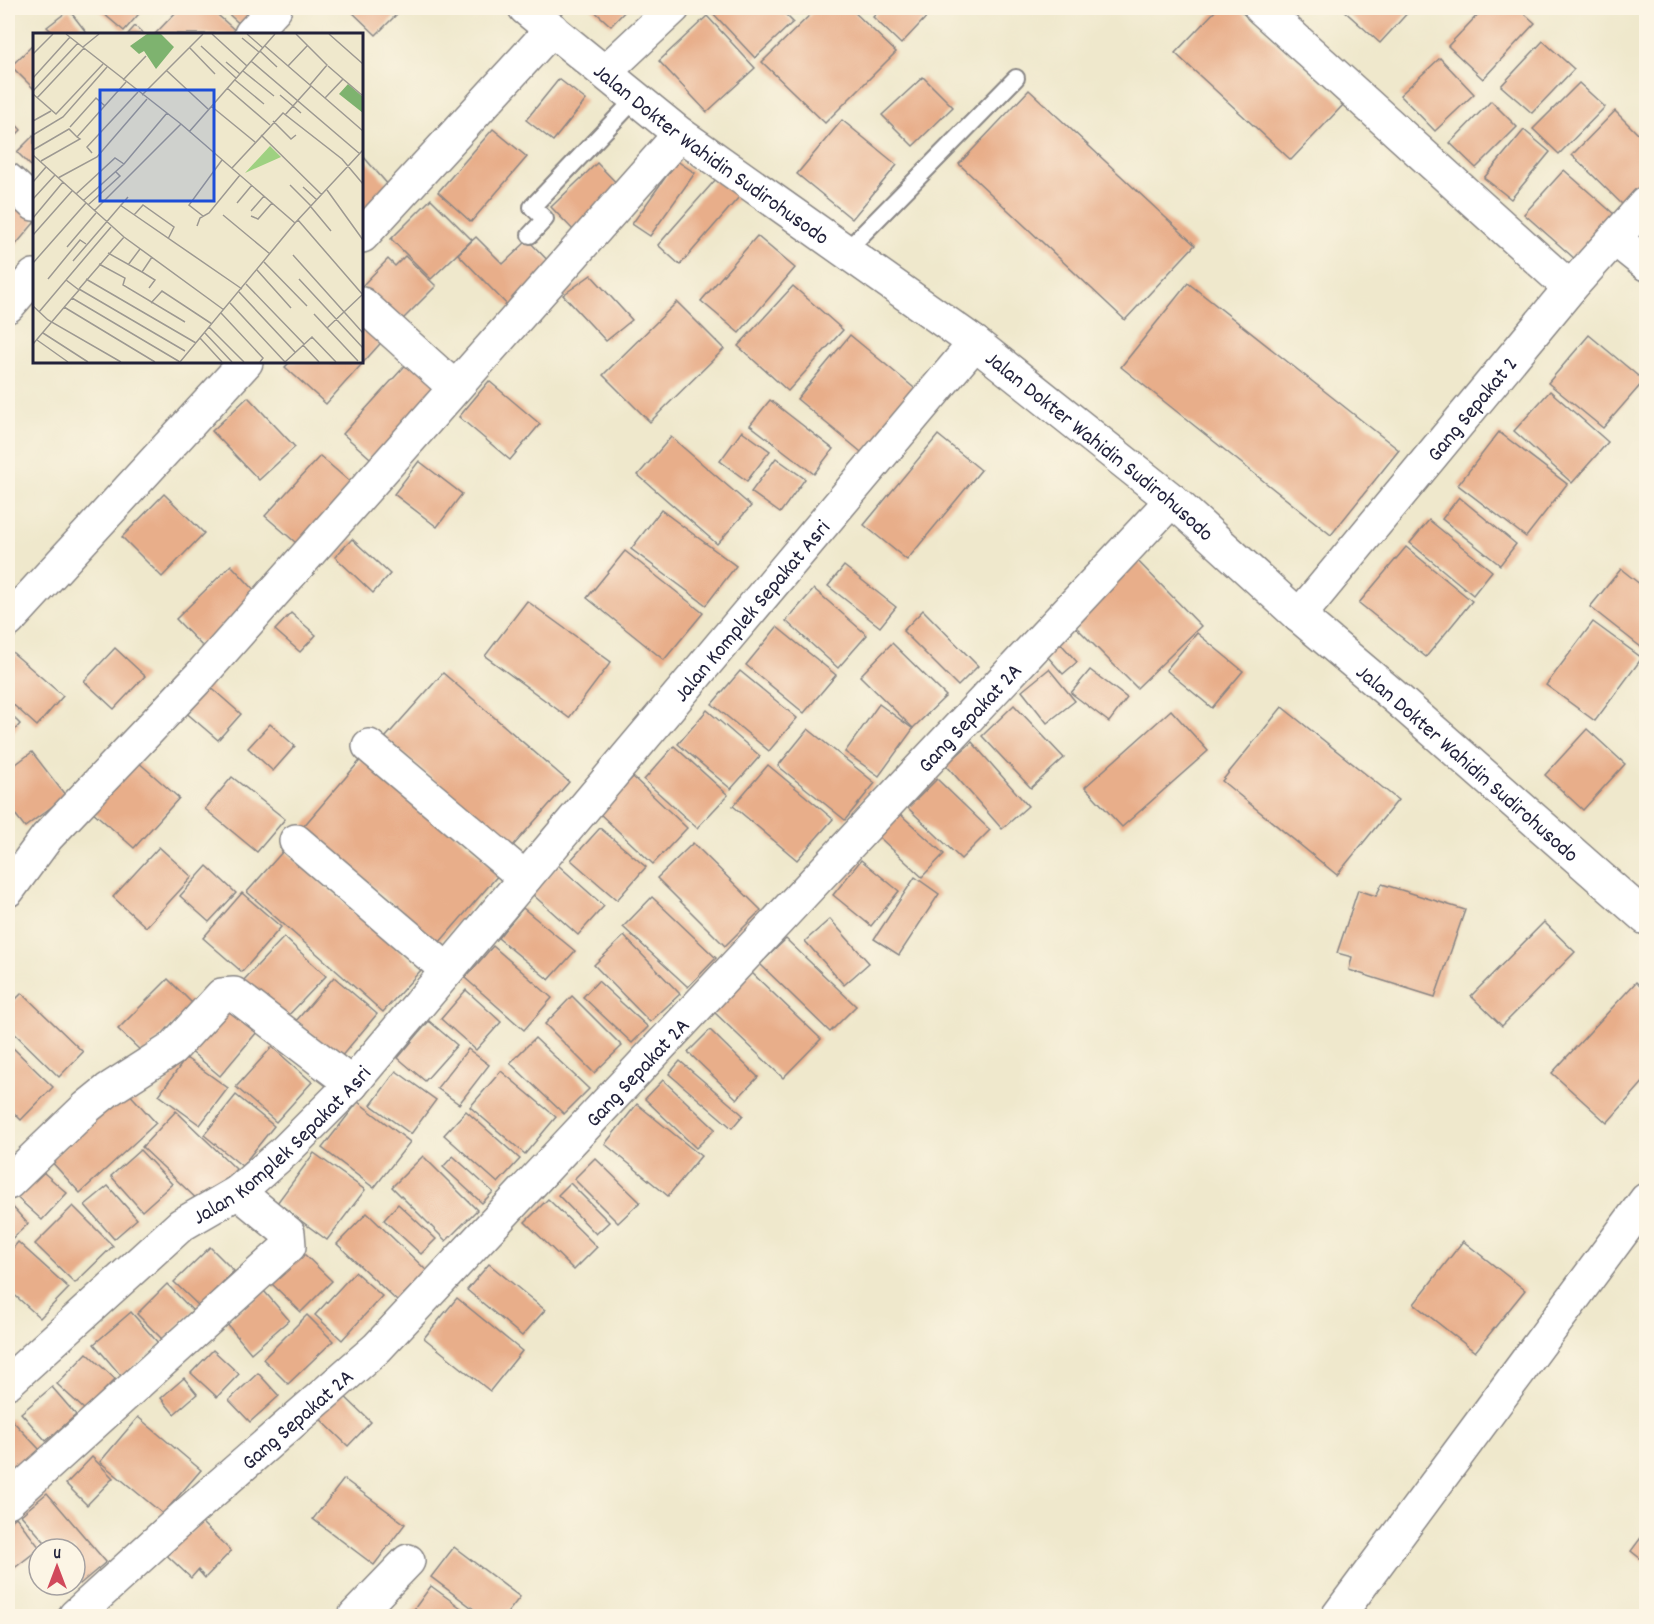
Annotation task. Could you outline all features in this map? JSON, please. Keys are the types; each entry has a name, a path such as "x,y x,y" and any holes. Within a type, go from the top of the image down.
{"street":[{"path":"252,33 275,8"},
{"name":"Jalan Dokter Wahidin Sudirohusodo","path":"525,8 680,134 975,343 1172,500 1299,616 1647,918"},
{"path":"604,72 673,8"},
{"path":"1261,8 1570,288"},
{"path":"363,235 552,29"},
{"path":"8,891 47,837 200,676 680,134"},
{"path":"8,180 33,203"},
{"name":"Gang Sepakat 2","path":"1299,616 1570,288 1647,202"},
{"path":"1615,238 1647,264"},
{"path":"8,306 33,277"},
{"path":"363,305 444,378"},
{"name":"Jalan Komplek Sepakat Asri","path":"8,1382 181,1225 237,1192 285,1151 352,1084 975,343"},
{"path":"8,621 245,363"},
{"name":"Gang Sepakat 2A","path":"75,1617 188,1513 378,1347 1172,500"},
{"path":"369,746 525,878"},
{"path":"296,841 447,970"},
{"path":"8,1184 101,1095 172,1049 222,995 234,994 352,1084"},
{"path":"8,1501 289,1246 288,1233 237,1192"},
{"path":"1338,1617 1647,1200"},
{"path":"356,1617 408,1561"}],"lane":[{"path":"846,251 1016,78"},
{"path":"530,235 545,219 532,207 636,98"}],"building":[{"path":"97,8 144,8 124,31"},
{"path":"180,8 210,8 238,33 156,33"},
{"path":"222,8 265,8 244,28"},
{"path":"348,8 403,8 376,35"},
{"path":"591,8 628,8 611,26"},
{"path":"712,8 779,8 793,22 755,58 710,10"},
{"path":"817,8 850,8 896,52 825,123 762,62"},
{"path":"882,8 935,8 901,44 873,17"},
{"path":"1218,8 1237,8 1343,105 1291,160 1175,53"},
{"path":"1341,8 1412,8 1380,43"},
{"path":"1484,8 1518,8 1535,23 1483,79 1448,46"},
{"path":"69,10 86,32 53,33 47,27"},
{"path":"707,16 755,68 707,112 659,61"},
{"path":"135,26 143,33 129,33"},
{"path":"1543,41 1574,69 1532,113 1501,86"},
{"path":"33,45 33,88 11,66"},
{"path":"1440,58 1474,94 1435,131 1400,95"},
{"path":"923,77 953,107 913,146 882,115"},
{"path":"559,79 586,100 553,141 526,120"},
{"path":"1579,83 1605,107 1559,154 1533,129"},
{"path":"1029,90 1195,245 1125,320 959,164"},
{"path":"1491,101 1517,127 1476,168 1450,143"},
{"path":"1615,111 1646,142 1646,183 1624,206 1572,155"},
{"path":"8,116 21,130 8,143"},
{"path":"842,120 897,165 852,219 797,174"},
{"path":"493,129 527,157 471,222 438,192"},
{"path":"1524,130 1550,152 1511,199 1484,178"},
{"path":"33,136 33,168 17,152"},
{"path":"363,156 390,187 363,213"},
{"path":"677,161 695,173 650,236 632,224"},
{"path":"597,163 625,192 579,236 551,207"},
{"path":"1564,170 1615,215 1575,259 1524,214"},
{"path":"717,178 739,197 680,265 658,245"},
{"path":"8,190 33,213 33,224 8,254"},
{"path":"431,199 472,240 431,279 391,239"},
{"path":"757,236 795,268 739,333 701,301"},
{"path":"476,237 503,264 528,240 555,268 512,310 458,254"},
{"path":"405,256 436,286 400,322 363,287 388,259 395,266"},
{"path":"591,275 632,320 606,341 563,295"},
{"path":"1188,283 1399,450 1331,535 1121,367"},
{"path":"793,286 843,330 788,391 738,346"},
{"path":"677,302 724,349 650,422 603,375"},
{"path":"363,315 387,336 363,363"},
{"path":"850,335 919,392 866,456 797,399"},
{"path":"1589,335 1644,381 1603,428 1548,383"},
{"path":"412,358 446,389 378,465 343,434"},
{"path":"289,363 363,363 326,404 285,367"},
{"path":"489,381 540,424 510,460 459,417"},
{"path":"1550,391 1608,442 1572,483 1514,431"},
{"path":"248,397 295,447 259,480 212,431"},
{"path":"770,400 833,449 814,474 750,425"},
{"path":"742,431 770,451 747,481 720,461"},
{"path":"1499,432 1567,484 1526,537 1458,485"},
{"path":"938,435 981,470 907,560 864,525"},
{"path":"671,437 751,506 717,544 638,475"},
{"path":"320,456 357,488 302,548 265,516"},
{"path":"776,458 805,479 780,513 751,492"},
{"path":"419,461 462,494 437,527 394,494"},
{"path":"164,494 204,533 162,577 122,537"},
{"path":"1459,497 1516,544 1500,565 1442,519"},
{"path":"661,510 736,566 706,605 631,549"},
{"path":"1429,520 1492,571 1473,595 1410,543"},
{"path":"352,539 390,574 373,593 335,557"},
{"path":"1406,547 1472,601 1426,657 1359,603"},
{"path":"625,551 703,613 664,660 587,598"},
{"path":"1132,555 1201,626 1137,688 1067,618"},
{"path":"231,565 260,596 205,649 176,619"},
{"path":"844,566 896,607 880,627 828,586"},
{"path":"1621,569 1646,589 1646,651 1590,607"},
{"path":"814,589 867,635 838,668 786,621"},
{"path":"527,601 611,662 569,718 485,656"},
{"path":"923,610 978,666 958,686 903,631"},
{"path":"291,613 316,635 300,652 275,630"},
{"path":"1593,622 1642,658 1595,721 1546,685"},
{"path":"777,627 836,675 804,713 746,665"},
{"path":"1197,633 1243,671 1212,708 1166,670"},
{"path":"1054,636 1077,662 1063,674 1040,648"},
{"path":"892,643 946,696 913,728 860,676"},
{"path":"115,648 145,676 114,709 84,681"},
{"path":"12,652 63,696 37,726 8,700 8,656"},
{"path":"1049,669 1075,701 1047,723 1022,691"},
{"path":"1090,670 1127,698 1109,722 1071,693"},
{"path":"740,671 797,718 769,751 712,704"},
{"path":"443,673 569,782 512,847 385,738"},
{"path":"207,684 241,714 218,740 183,710"},
{"path":"879,704 913,729 879,776 845,752"},
{"path":"1014,705 1064,758 1031,788 982,736"},
{"path":"1282,707 1398,800 1337,875 1222,781"},
{"path":"707,710 760,756 731,789 678,744"},
{"path":"1171,710 1208,751 1122,827 1085,787"},
{"path":"8,712 20,724 8,738"},
{"path":"270,724 295,746 273,771 248,748"},
{"path":"808,729 875,783 845,820 778,766"},
{"path":"1587,729 1625,764 1583,810 1545,775"},
{"path":"972,742 1028,806 1002,829 946,765"},
{"path":"674,746 728,795 697,828 644,780"},
{"path":"32,752 66,796 25,827 8,805 8,770"},
{"path":"364,756 500,873 439,943 303,827"},
{"path":"137,761 179,798 134,848 92,811"},
{"path":"768,765 833,819 797,860 733,806"},
{"path":"232,777 285,819 257,852 205,809"},
{"path":"633,777 687,828 653,864 599,813"},
{"path":"937,779 990,830 961,859 908,808"},
{"path":"900,814 944,854 922,877 879,837"},
{"path":"600,828 646,867 617,900 571,860"},
{"path":"693,843 761,910 725,946 657,878"},
{"path":"159,847 192,877 146,927 113,897"},
{"path":"284,850 421,970 383,1012 247,892"},
{"path":"861,860 899,891 871,926 833,895"},
{"path":"558,865 604,906 578,935 532,894"},
{"path":"207,866 236,893 209,922 180,896"},
{"path":"915,877 939,894 899,955 874,939"},
{"path":"1382,884 1465,910 1435,997 1349,970 1352,957 1337,953 1358,890 1376,896"},
{"path":"242,893 281,927 242,972 203,938"},
{"path":"652,897 716,958 688,987 623,927"},
{"path":"523,908 575,951 549,980 498,938"},
{"path":"830,919 869,963 844,985 805,941"},
{"path":"1544,922 1575,952 1502,1026 1471,996"},
{"path":"624,936 680,994 650,1022 594,965"},
{"path":"284,937 326,976 283,1021 242,982"},
{"path":"786,939 856,1006 830,1032 760,964"},
{"path":"493,946 552,998 524,1030 465,978"},
{"path":"751,972 821,1039 783,1078 713,1011"},
{"path":"334,977 377,1014 340,1058 296,1021"},
{"path":"168,979 193,1004 144,1054 118,1029"},
{"path":"598,981 648,1027 632,1043 583,997"},
{"path":"1636,982 1646,992 1646,1079 1607,1123 1552,1073"},
{"path":"466,990 501,1022 476,1050 441,1019"},
{"path":"22,993 83,1052 59,1077 8,1027 8,1007"},
{"path":"572,996 622,1046 594,1073 545,1024"},
{"path":"226,1006 257,1032 220,1076 188,1049"},
{"path":"429,1021 457,1045 425,1081 398,1058"},
{"path":"710,1030 758,1077 737,1099 688,1052"},
{"path":"535,1038 589,1089 564,1114 510,1063"},
{"path":"8,1043 53,1087 21,1120 8,1107"},
{"path":"272,1047 312,1082 276,1122 236,1087"},
{"path":"468,1049 489,1065 459,1104 437,1088"},
{"path":"186,1058 228,1088 200,1125 159,1095"},
{"path":"680,1061 743,1115 732,1128 669,1074"},
{"path":"396,1071 436,1100 411,1134 371,1105"},
{"path":"501,1071 556,1117 525,1154 470,1107"},
{"path":"663,1080 715,1129 696,1148 645,1099"},
{"path":"126,1090 156,1123 80,1193 50,1160"},
{"path":"236,1095 274,1126 242,1166 204,1135"},
{"path":"358,1102 410,1142 374,1188 322,1148"},
{"path":"637,1104 701,1156 668,1196 605,1144"},
{"path":"176,1111 236,1169 202,1204 142,1147"},
{"path":"466,1111 520,1159 498,1183 444,1135"},
{"path":"140,1150 172,1184 142,1211 111,1176"},
{"path":"314,1153 365,1190 327,1240 277,1203"},
{"path":"423,1156 477,1210 446,1241 392,1187"},
{"path":"453,1156 493,1192 482,1203 443,1167"},
{"path":"595,1158 640,1202 618,1223 574,1179"},
{"path":"36,1166 67,1193 42,1220 12,1193"},
{"path":"570,1183 609,1222 596,1234 558,1195"},
{"path":"108,1186 137,1219 114,1239 85,1205"},
{"path":"548,1199 597,1247 574,1270 525,1222"},
{"path":"8,1204 28,1224 8,1242"},
{"path":"398,1204 436,1239 421,1254 384,1220"},
{"path":"73,1206 113,1246 75,1283 35,1244"},
{"path":"367,1213 427,1271 397,1301 337,1244"},
{"path":"1463,1241 1525,1290 1475,1352 1414,1304"},
{"path":"18,1242 69,1288 40,1318 8,1289 8,1254"},
{"path":"210,1247 234,1271 199,1306 174,1282"},
{"path":"302,1252 332,1281 301,1312 271,1283"},
{"path":"489,1264 545,1310 522,1336 467,1290"},
{"path":"355,1272 382,1296 342,1340 315,1315"},
{"path":"167,1284 193,1311 164,1341 137,1314"},
{"path":"264,1291 289,1320 251,1353 226,1323"},
{"path":"457,1298 522,1351 490,1391 424,1338"},
{"path":"131,1312 159,1344 122,1377 94,1344"},
{"path":"307,1315 333,1341 288,1384 263,1359"},
{"path":"213,1350 239,1374 217,1397 191,1373"},
{"path":"87,1353 115,1379 85,1410 57,1384"},
{"path":"258,1373 279,1396 250,1422 229,1400"},
{"path":"184,1378 197,1394 174,1414 161,1398"},
{"path":"52,1387 76,1415 46,1441 21,1413"},
{"path":"337,1389 371,1422 348,1446 314,1413"},
{"path":"138,1417 201,1470 163,1514 100,1462"},
{"path":"10,1418 40,1450 9,1479 8,1420"},
{"path":"92,1457 113,1478 87,1505 66,1484"},
{"path":"344,1479 405,1524 374,1565 313,1519"},
{"path":"47,1493 85,1537 40,1537 21,1515"},
{"path":"16,1517 31,1537 27,1537 27,1558 8,1573 8,1524"},
{"path":"201,1522 231,1551 205,1578 198,1570 191,1578 158,1547 180,1525 189,1534"},
{"path":"1646,1531 1646,1563 1631,1551"},
{"path":"87,1540 106,1562 87,1578"},
{"path":"454,1547 520,1597 505,1616 483,1616 431,1577"},
{"path":"431,1586 472,1616 409,1616"}]}
